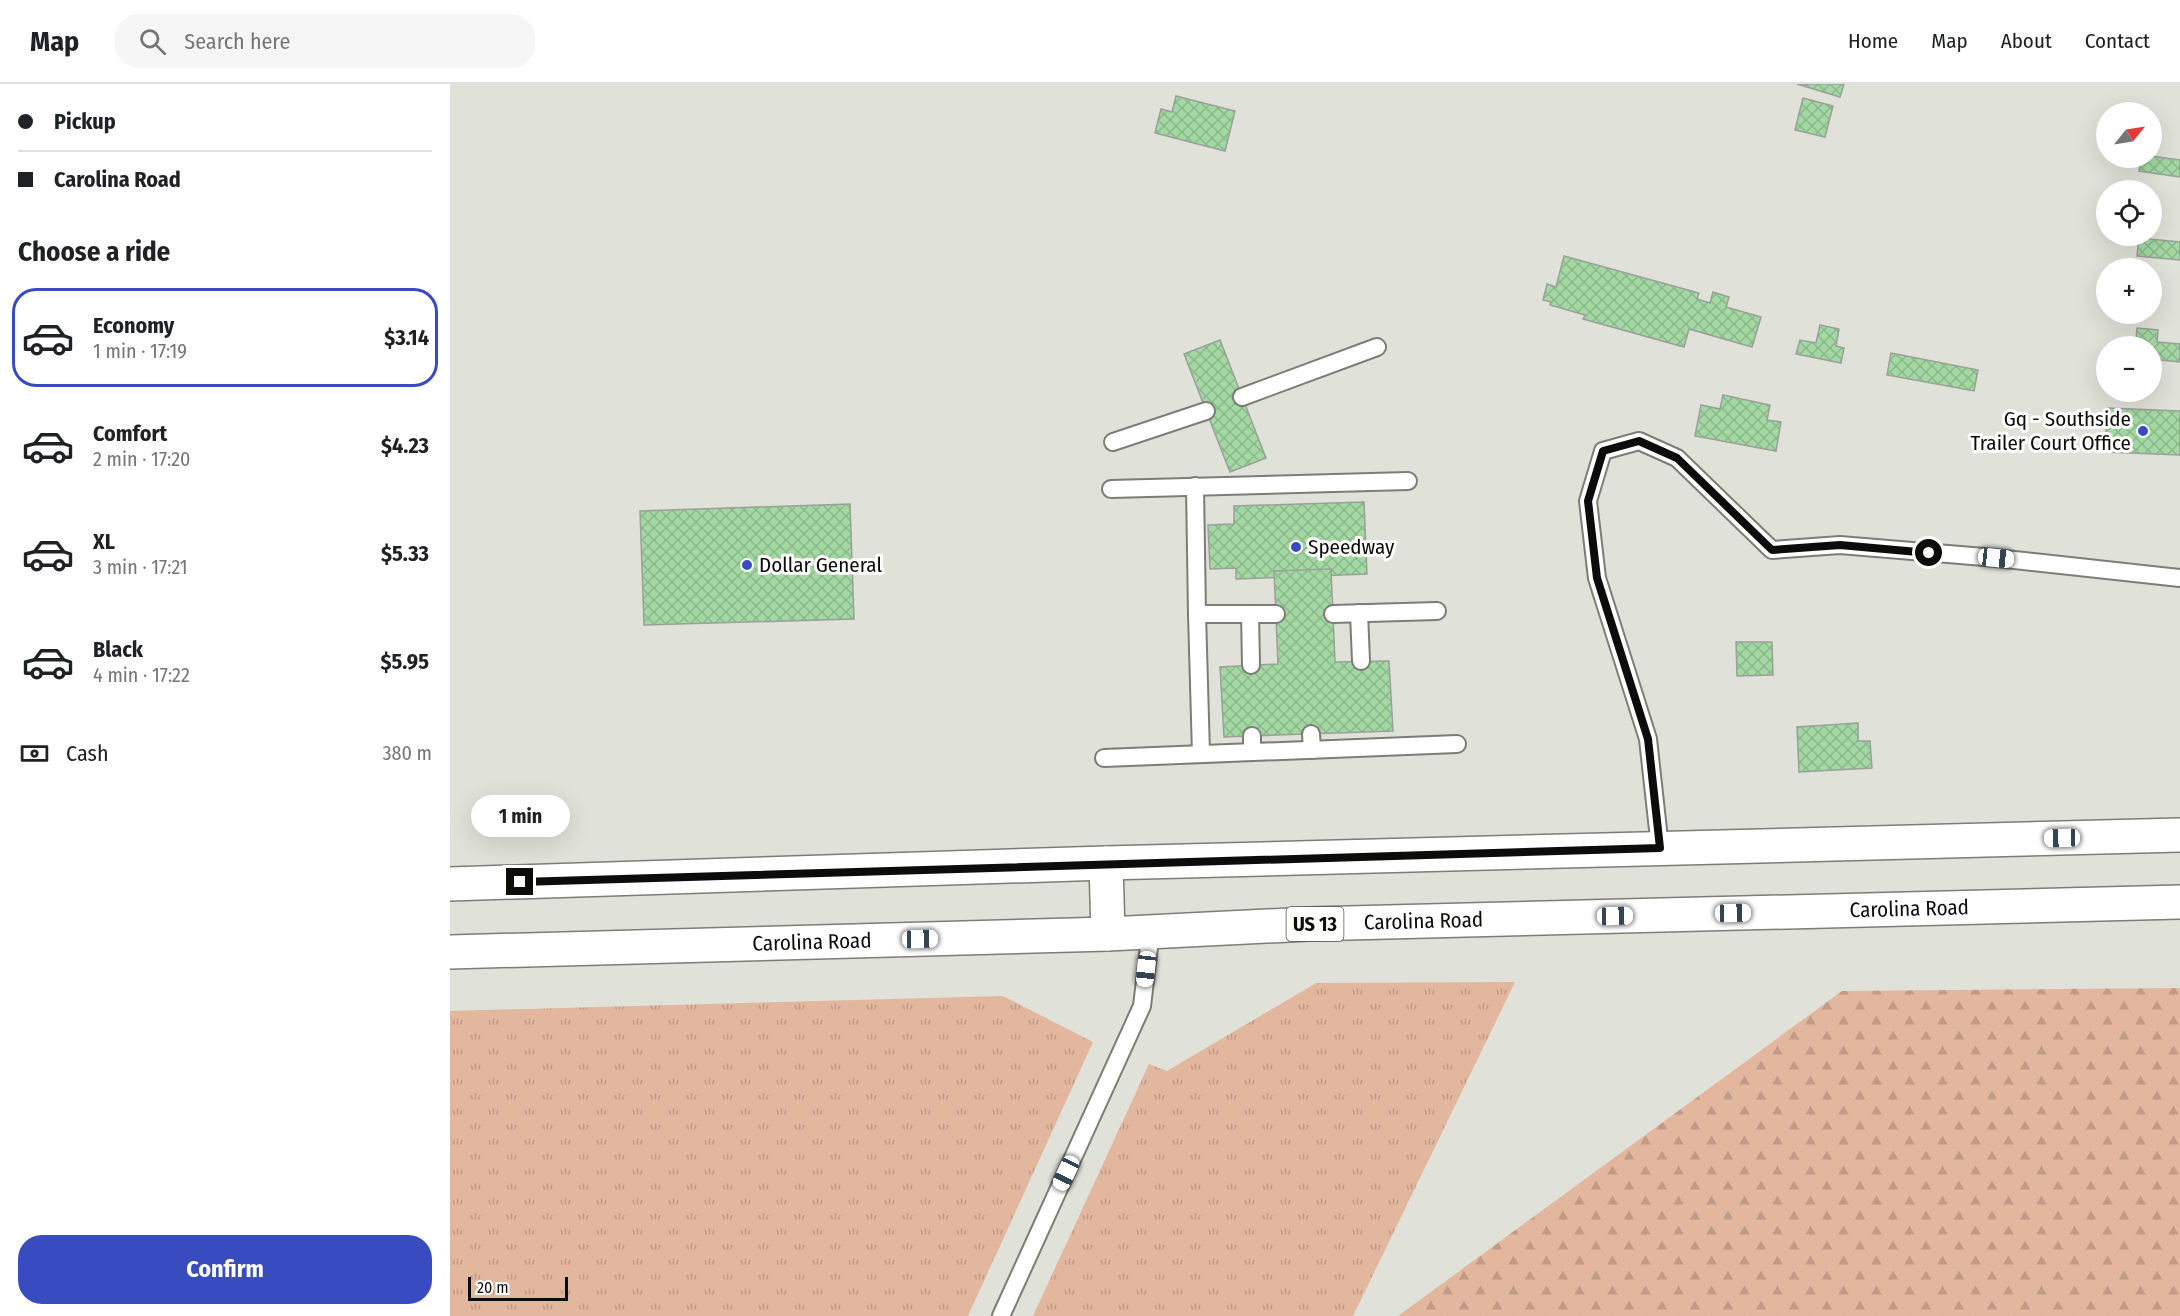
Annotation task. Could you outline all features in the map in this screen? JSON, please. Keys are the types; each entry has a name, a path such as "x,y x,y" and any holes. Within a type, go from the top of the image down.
{"highway":[{"path":"450,884 2180,835"},
{"path":"1106,864 1108,934"},
{"name":"Carolina Road","path":"450,952 1108,934 1309,924 2180,902"}],"lane":[{"path":"1242,397 1377,347"},
{"path":"1113,442 1206,411"},
{"path":"1660,848 1648,739 1597,578 1588,501 1603,451 1639,441 1677,458 1772,550 1840,545 1996,558 2180,578"},
{"path":"1111,489 1408,481"},
{"path":"1195,486 1201,754"},
{"path":"1333,614 1437,610"},
{"path":"1359,613 1361,661"},
{"path":"1250,614 1251,665"},
{"path":"1197,615 1276,614"},
{"path":"1104,758 1201,754 1252,744 1364,740 1457,744"},
{"path":"1001,1316 1142,1006 1151,932"}],"green space":[{"path":"1515,982 1353,1316 1033,1316 1149,1064 1167,1071 1316,983"},
{"path":"2180,988 2180,1316 1398,1316 1842,991"},
{"path":"1003,996 1093,1042 968,1316 450,1316 450,1011"}],"building":[{"path":"1797,84 1844,84 1840,97"},
{"path":"1176,96 1235,111 1225,151 1155,133 1161,109 1172,112"},
{"path":"1803,98 1833,106 1825,137 1795,130"},
{"path":"2162,158 2180,160 2180,177 2139,171 2139,168 2162,168"},
{"path":"2162,240 2180,242 2180,260 2137,256 2138,246 2162,246"},
{"path":"1564,256 1699,293 1697,299 1710,303 1713,292 1729,297 1726,307 1761,317 1752,347 1689,329 1684,347 1583,319 1585,315 1550,305 1551,302 1543,300 1547,284 1556,287"},
{"path":"1820,325 1839,329 1836,346 1844,348 1841,363 1796,354 1800,340 1816,343"},
{"path":"2137,328 2158,330 2158,336 2136,336"},
{"path":"1220,340 1266,458 1230,472 1184,354"},
{"path":"2162,342 2180,344 2180,362 2162,360"},
{"path":"1891,353 1978,370 1974,391 1887,375"},
{"path":"1723,395 1770,405 1767,420 1781,422 1776,451 1695,436 1701,405 1720,409"},
{"name":"Gq - Southside Trailer Court Office","path":"2107,408 2180,411 2180,455 2105,452"},
{"path":"1364,502 1367,574 1236,579 1236,568 1210,569 1208,525 1234,524 1234,506"},
{"name":"Dollar General","path":"850,504 854,619 644,625 640,511"},
{"path":"1331,569 1335,662 1389,661 1393,731 1224,737 1220,667 1278,664 1274,571"},
{"path":"1736,642 1772,642 1773,675 1737,676"},
{"path":"1858,723 1858,741 1870,741 1872,768 1799,772 1797,727"}],"place":[{"name":"Gq - Southside Trailer Court Office","path":"2143,431"},
{"name":"Speedway","path":"1296,547"},
{"name":"Dollar General","path":"747,565"}],"route":[{"path":"520,882 1660,848 1648,739 1597,578 1588,501 1603,451 1639,441 1677,458 1772,550 1840,545 1929,553"}]}
